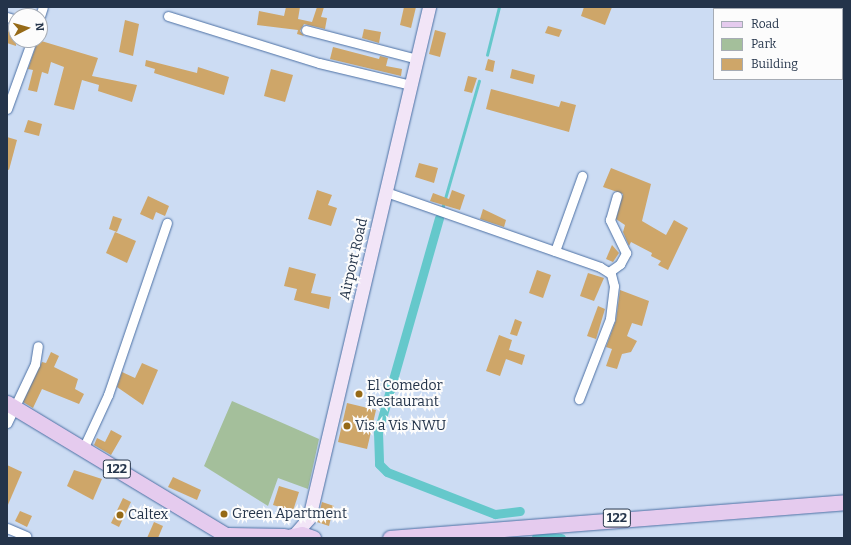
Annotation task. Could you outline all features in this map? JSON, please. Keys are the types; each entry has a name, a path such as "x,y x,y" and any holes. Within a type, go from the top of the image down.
{"main road":[{"name":"Airport Road","path":"310,518 429,7"},
{"name":"122","path":"10,406 229,537 287,536"},
{"name":"122","path":"390,538 844,502"},
{"path":"287,536 310,518"},
{"path":"287,536 312,537 310,518"}],"street":[{"path":"168,16 319,63 411,85"},
{"path":"306,30 417,59"},
{"path":"7,109 29,48"},
{"path":"555,251 582,176"},
{"path":"386,192 555,251 609,272 614,286 610,319 579,399"},
{"path":"609,272 620,264 626,253 617,240 610,220 616,196"},
{"path":"83,449 108,395 167,223"},
{"path":"7,423 10,406 35,364 38,346"},
{"path":"7,528 26,536"}],"green space":[{"path":"232,401 319,439 308,489 278,478 268,506 204,466"}],"building":[{"path":"286,7 300,7 298,19 312,22 317,7 324,7 321,17 327,18 325,29 304,24 300,31 304,36 297,34 298,30 257,25 259,11 284,16"},
{"path":"404,7 416,7 411,28 400,25"},
{"path":"584,7 612,7 605,25 581,16"},
{"path":"125,20 139,24 133,56 119,52"},
{"path":"548,26 562,30 559,37 545,33"},
{"path":"364,29 381,32 379,43 362,38"},
{"path":"435,30 446,33 440,57 429,54"},
{"path":"8,31 8,43 7,43"},
{"path":"48,43 98,58 92,76 137,85 132,102 98,91 99,85 82,80 74,110 54,105 64,67 51,62 48,74 42,72 37,92 28,90 33,70 28,69 35,48 48,48"},
{"path":"333,47 379,59 380,56 388,58 386,66 402,69 401,76 330,59"},
{"path":"488,59 495,61 493,72 485,70"},
{"path":"146,60 197,73 198,67 229,77 224,95 154,73 155,69 145,66"},
{"path":"271,69 293,75 285,102 264,96"},
{"path":"512,69 535,75 533,84 510,78"},
{"path":"468,76 477,78 472,93 464,91"},
{"path":"491,89 559,107 561,101 576,105 569,132 486,109"},
{"path":"28,120 42,124 39,136 24,132"},
{"path":"7,137 17,140 9,170 7,169"},
{"path":"419,163 438,168 434,183 415,177"},
{"path":"611,168 651,184 642,221 666,235 674,220 688,228 668,270 658,265 661,261 651,256 652,253 631,242 629,246 623,232 625,225 616,219 623,194 603,187"},
{"path":"317,190 332,195 328,205 337,208 331,226 308,219"},
{"path":"452,190 465,195 460,210 430,201 433,193 449,199"},
{"path":"148,196 169,206 165,216 156,212 153,220 140,214"},
{"path":"483,209 506,220 504,227 480,219"},
{"path":"113,216 122,219 117,232 109,229"},
{"path":"115,232 136,241 127,263 106,253"},
{"path":"612,245 619,253 613,262 606,259"},
{"path":"289,267 316,274 311,293 331,297 329,309 294,300 297,289 284,286"},
{"path":"537,270 551,275 543,298 529,293"},
{"path":"588,273 604,278 594,301 580,296"},
{"path":"620,290 649,301 642,326 632,323 627,336 637,341 631,352 622,354 617,369 606,366 612,349 606,347 616,320"},
{"path":"598,306 605,309 596,339 587,336"},
{"path":"515,319 522,322 517,336 510,334"},
{"path":"499,335 512,340 509,350 525,355 522,365 506,359 500,376 486,371"},
{"path":"51,352 59,356 54,367 78,379 75,389 84,394 79,404 42,389 33,408 23,402 42,362 46,363"},
{"path":"142,363 158,370 143,405 117,387 122,372 135,378"},
{"path":"347,403 376,410 367,449 338,442"},
{"path":"111,430 122,436 111,455 94,445 97,438 105,442"},
{"path":"7,465 22,472 7,507"},
{"path":"74,470 102,479 93,500 67,486"},
{"path":"173,477 201,490 197,500 168,487"},
{"path":"279,486 299,492 293,511 273,505"},
{"name":"Caltex","path":"123,498 131,502 119,527 111,523"},
{"path":"322,502 334,506 329,526 317,522"},
{"path":"20,511 32,516 27,527 15,521"},
{"path":"154,522 163,526 158,538 147,538"}],"waterway":[{"path":"487,55 499,7"},
{"path":"442,209 479,81"},
{"path":"439,218 378,432 379,464 387,472 495,514 520,511"},
{"path":"536,537 561,538"}],"place":[{"name":"El Comedor Restaurant","path":"359,394"},
{"name":"Vis a Vis NWU","path":"347,426"},
{"name":"Green Apartment","path":"224,514"},
{"name":"Caltex","path":"120,515"}]}
